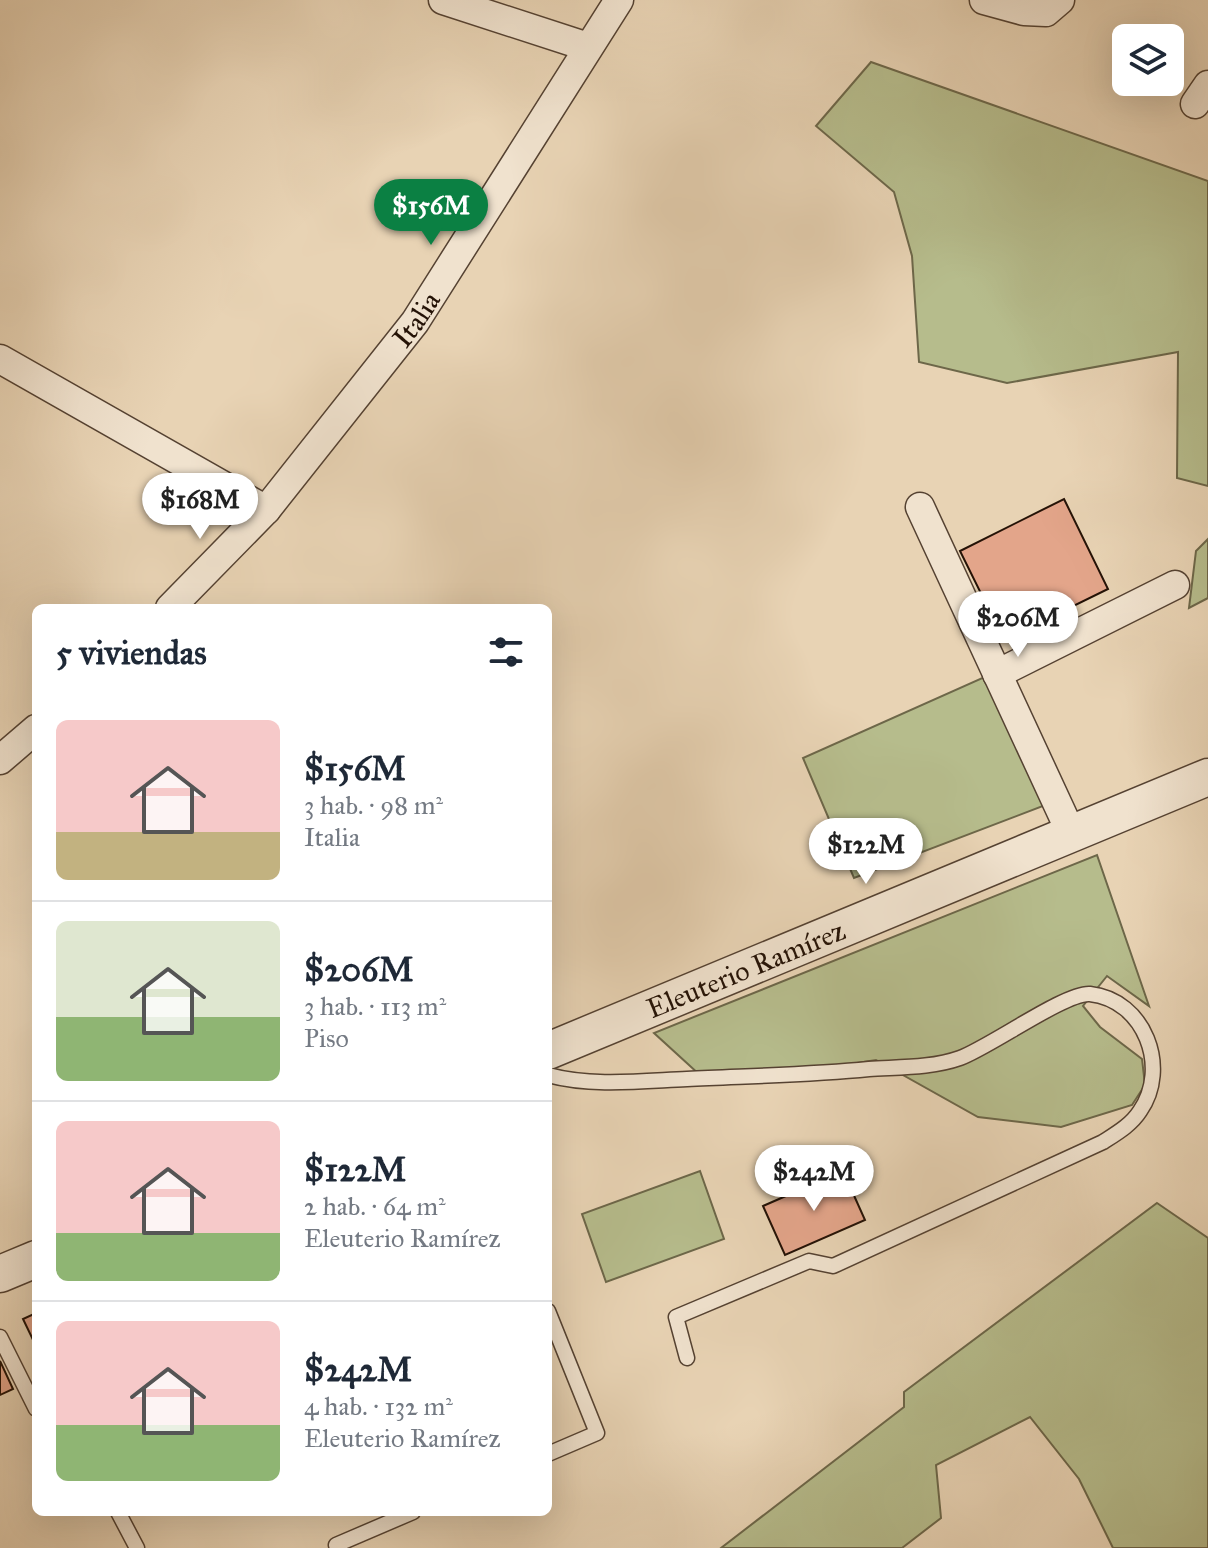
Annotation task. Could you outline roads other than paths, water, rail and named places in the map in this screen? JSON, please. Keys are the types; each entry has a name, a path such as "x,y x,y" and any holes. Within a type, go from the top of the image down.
{"street":[{"path":"443,0 588,47"},
{"name":"Italia","path":"174,604 266,510 415,322 619,0"},
{"path":"984,0 1024,11 1053,6"},
{"path":"0,359 266,510"},
{"path":"920,507 1071,833"},
{"path":"997,674 1175,585"},
{"path":"0,760 32,732"},
{"name":"Eleuterio Ramírez","path":"552,1049 1208,777"},
{"path":"0,1274 32,1261"}],"lane":[{"path":"552,1076 572,1081 656,1080 825,1073 935,1064 959,1058 1007,1035 1080,994 1108,998 1132,1016 1143,1030 1152,1056 1151,1086 1140,1111 1122,1130 1103,1142 833,1266 809,1261 676,1317 687,1358"},
{"path":"552,1321 597,1433 552,1452"},
{"path":"0,1337 32,1401"},
{"path":"120,1516 137,1548"},
{"path":"337,1548 336,1545 404,1516"}]}
